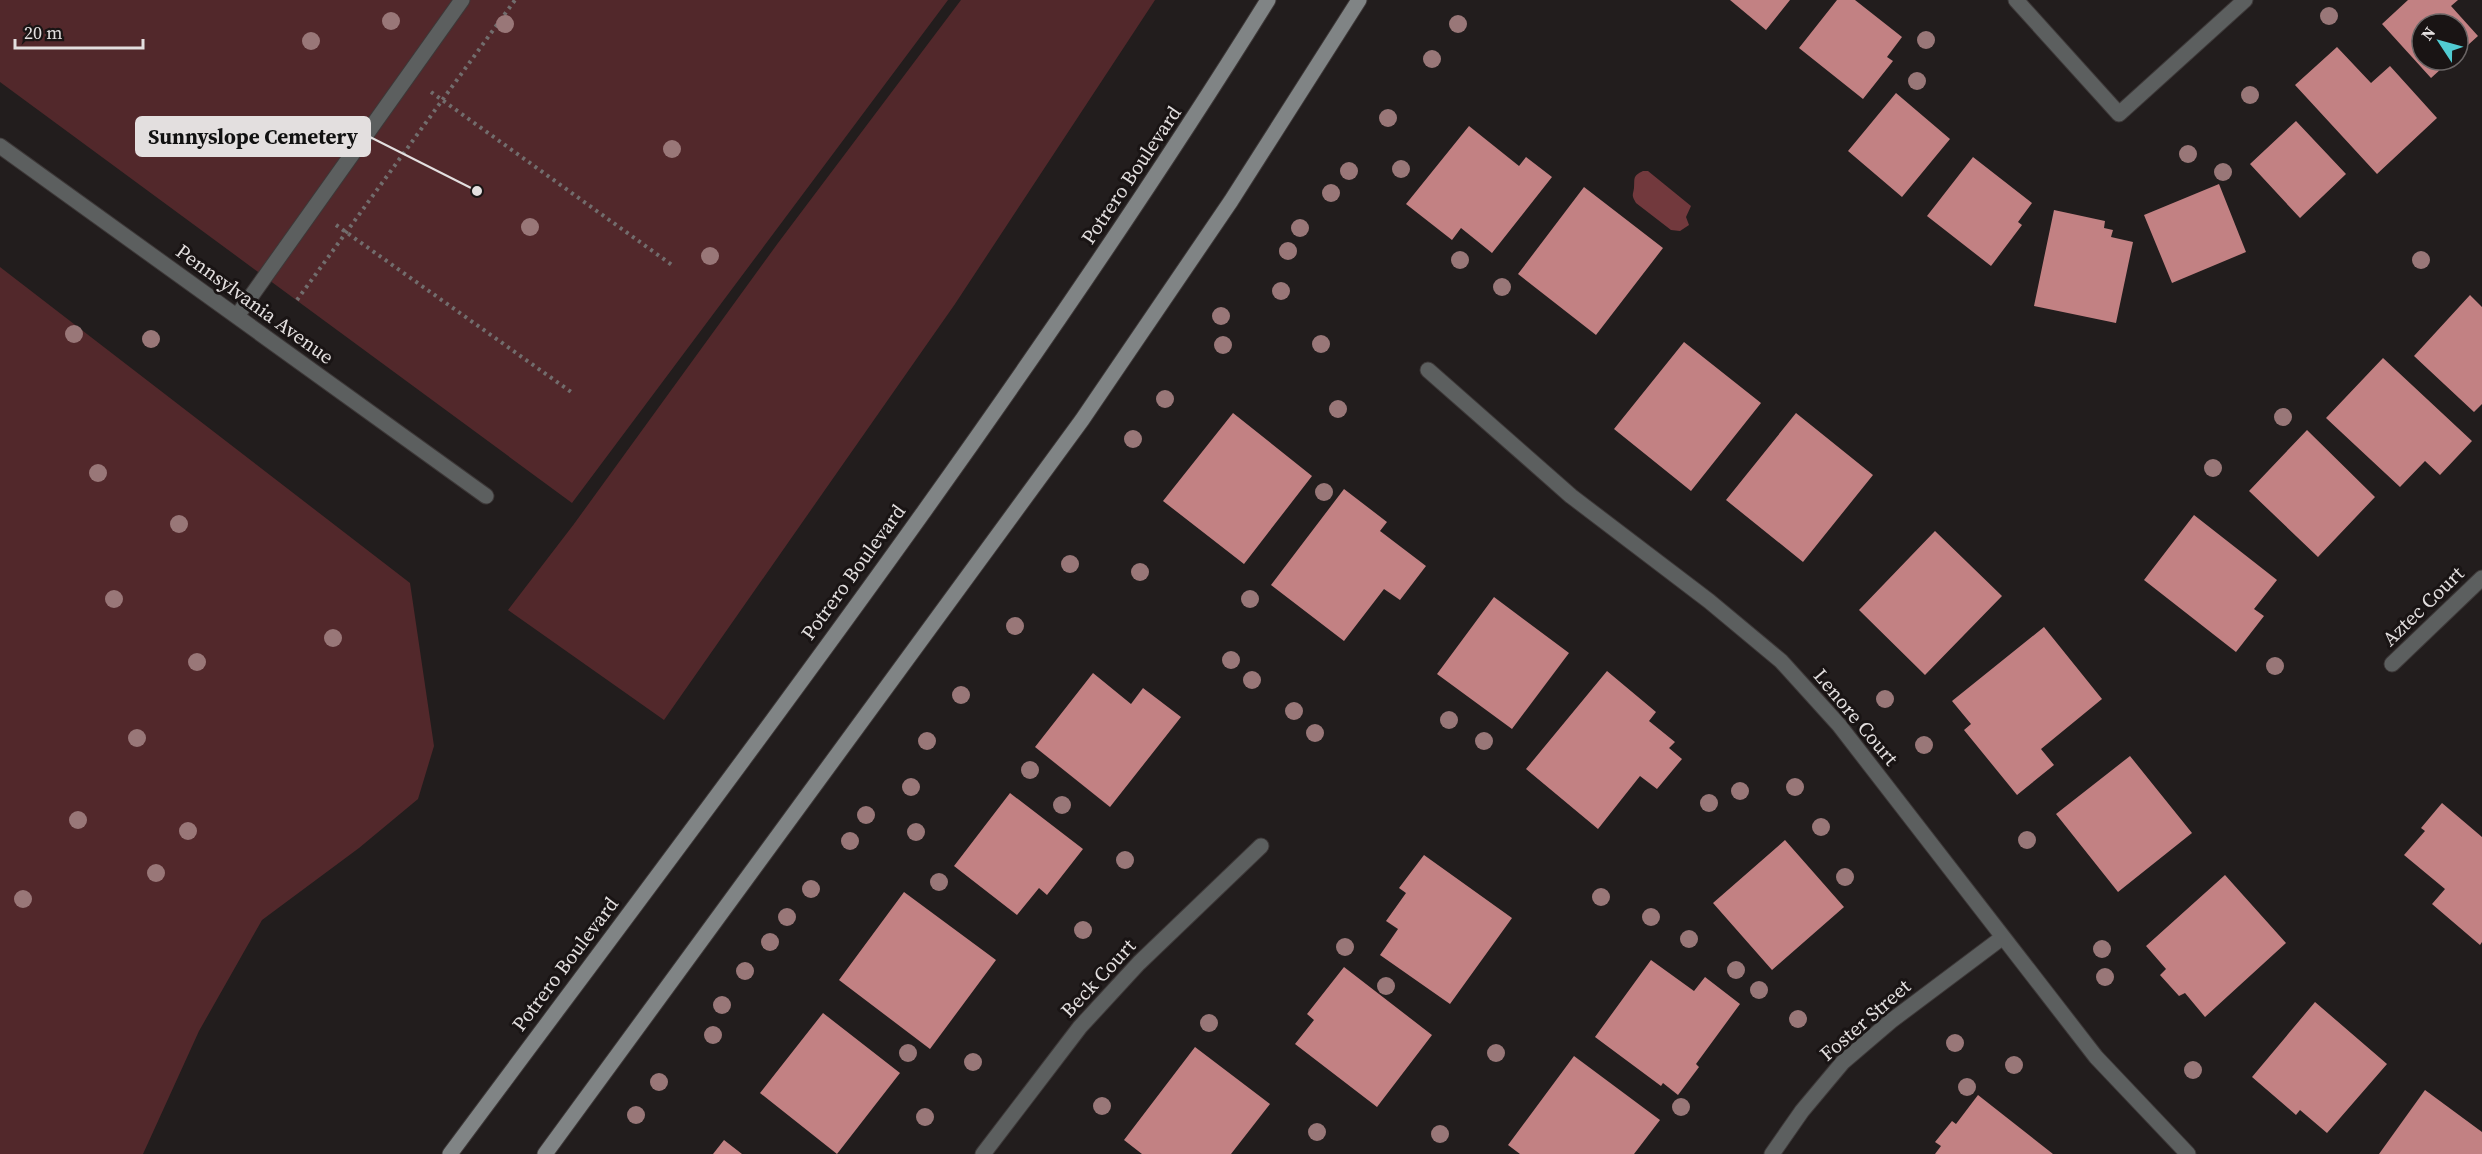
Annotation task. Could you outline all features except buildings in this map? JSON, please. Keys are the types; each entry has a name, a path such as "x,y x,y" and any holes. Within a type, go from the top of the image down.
{"street":[{"path":"237,316 462,0"},
{"name":"Potrero Boulevard","path":"450,1154 885,564 1047,337 1202,106 1269,0"},
{"path":"545,1154 1082,420 1231,201 1359,0"},
{"path":"2016,0 2119,114 2245,0"},
{"name":"Pennsylvania Avenue","path":"0,146 486,496"},
{"name":"Lenore Court","path":"1428,370 1571,496 1709,601 1781,661 1839,725 2096,1057 2188,1154"},
{"name":"Aztec Court","path":"2392,664 2482,578"},
{"name":"Beck Court","path":"983,1154 1080,1027 1139,963 1261,846"},
{"name":"Foster Street","path":"1772,1154 1802,1111 1843,1062 1891,1021 2003,937"}],"path":[{"path":"297,300 515,0"},
{"path":"408,76 672,265"},
{"path":"314,209 574,394"}],"shaded area":[{"path":"0,0 948,0 572,503 0,82"},
{"path":"961,0 1155,0 955,304 664,720 508,610 574,524 778,243"},
{"path":"1643,171 1648,171 1691,206 1686,217 1689,225 1680,231 1671,230 1636,203 1633,198 1635,178"},
{"path":"0,267 410,583 434,746 418,799 359,848 262,920 199,1031 143,1154 0,1154"}],"place":[{"name":"Sunnyslope Cemetery","path":"477,191"}]}
